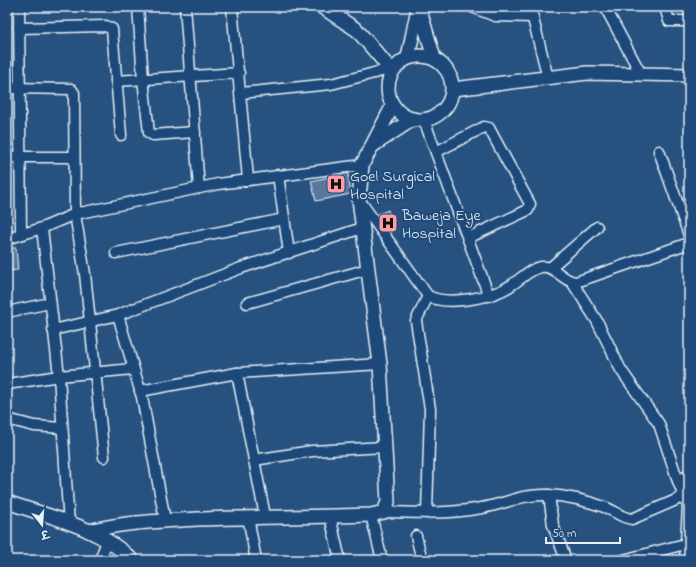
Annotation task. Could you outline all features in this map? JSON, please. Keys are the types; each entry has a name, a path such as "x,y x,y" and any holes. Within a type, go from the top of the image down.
{"street":[{"path":"19,7 21,234"},
{"path":"138,7 148,130 150,134 195,132"},
{"path":"185,7 199,188"},
{"path":"232,7 248,179"},
{"path":"322,7 357,30 391,70"},
{"path":"408,57 419,7"},
{"path":"370,147 418,120 435,117 445,109 452,97 453,89 449,72 434,58 419,7"},
{"path":"472,7 495,16 531,12 548,78"},
{"path":"605,7 641,74"},
{"path":"665,7 669,21 689,21"},
{"path":"19,28 109,27 113,32 120,135"},
{"path":"241,93 330,84 391,70 408,57 418,55 434,58"},
{"path":"391,70 388,86 393,105 401,114 418,120 436,152 489,296"},
{"path":"116,81 239,73"},
{"path":"453,89 587,73 689,75"},
{"path":"7,88 73,91 75,99 75,214 85,274 104,457"},
{"path":"384,512 388,502 380,364 359,200 362,165 393,105"},
{"path":"436,152 484,128 489,128 530,204 528,210 468,238"},
{"path":"659,151 689,235"},
{"path":"7,157 74,157"},
{"path":"7,239 42,228 75,214 199,188 248,179 362,165"},
{"path":"278,175 289,253"},
{"path":"359,200 428,296 440,301 489,296 509,287 533,270 540,267 550,268 572,282 597,321 621,370 659,424 687,503 685,544 686,560"},
{"path":"116,253 284,219"},
{"path":"550,268 597,227"},
{"path":"42,228 59,376 69,524"},
{"path":"53,330 89,323 118,315 228,273 362,228"},
{"path":"572,282 580,281 689,243"},
{"path":"247,303 368,269"},
{"path":"426,513 430,409 416,321 428,296"},
{"path":"7,312 50,303"},
{"path":"118,315 140,391 165,520"},
{"path":"140,391 237,373 380,364"},
{"path":"7,384 59,376 133,369"},
{"path":"237,373 265,516"},
{"path":"7,419 34,426 62,428"},
{"path":"254,460 312,451 386,447"},
{"path":"678,481 689,475"},
{"path":"89,531 114,524 165,520 265,516 371,515 384,512 426,513 484,508 520,497 550,495 568,497 593,503 609,509 625,519 632,519 687,503"},
{"path":"550,495 553,525 566,560"},
{"path":"7,502 89,531 125,553 132,560"},
{"path":"371,515 382,560"},
{"path":"330,516 340,560"},
{"path":"248,517 256,560"},
{"path":"416,536 422,560"},
{"path":"100,560 107,541"},
{"path":"623,560 685,544"}],"building":[{"path":"348,173 351,194 316,201 311,181"},
{"path":"388,210 393,223 386,226 378,214"},
{"path":"7,248 16,248 18,270 7,271"}],"place":[{"name":"Goel Surgical Hospital","path":"336,184"},
{"name":"Baweja Eye Hospital","path":"388,223"}]}
